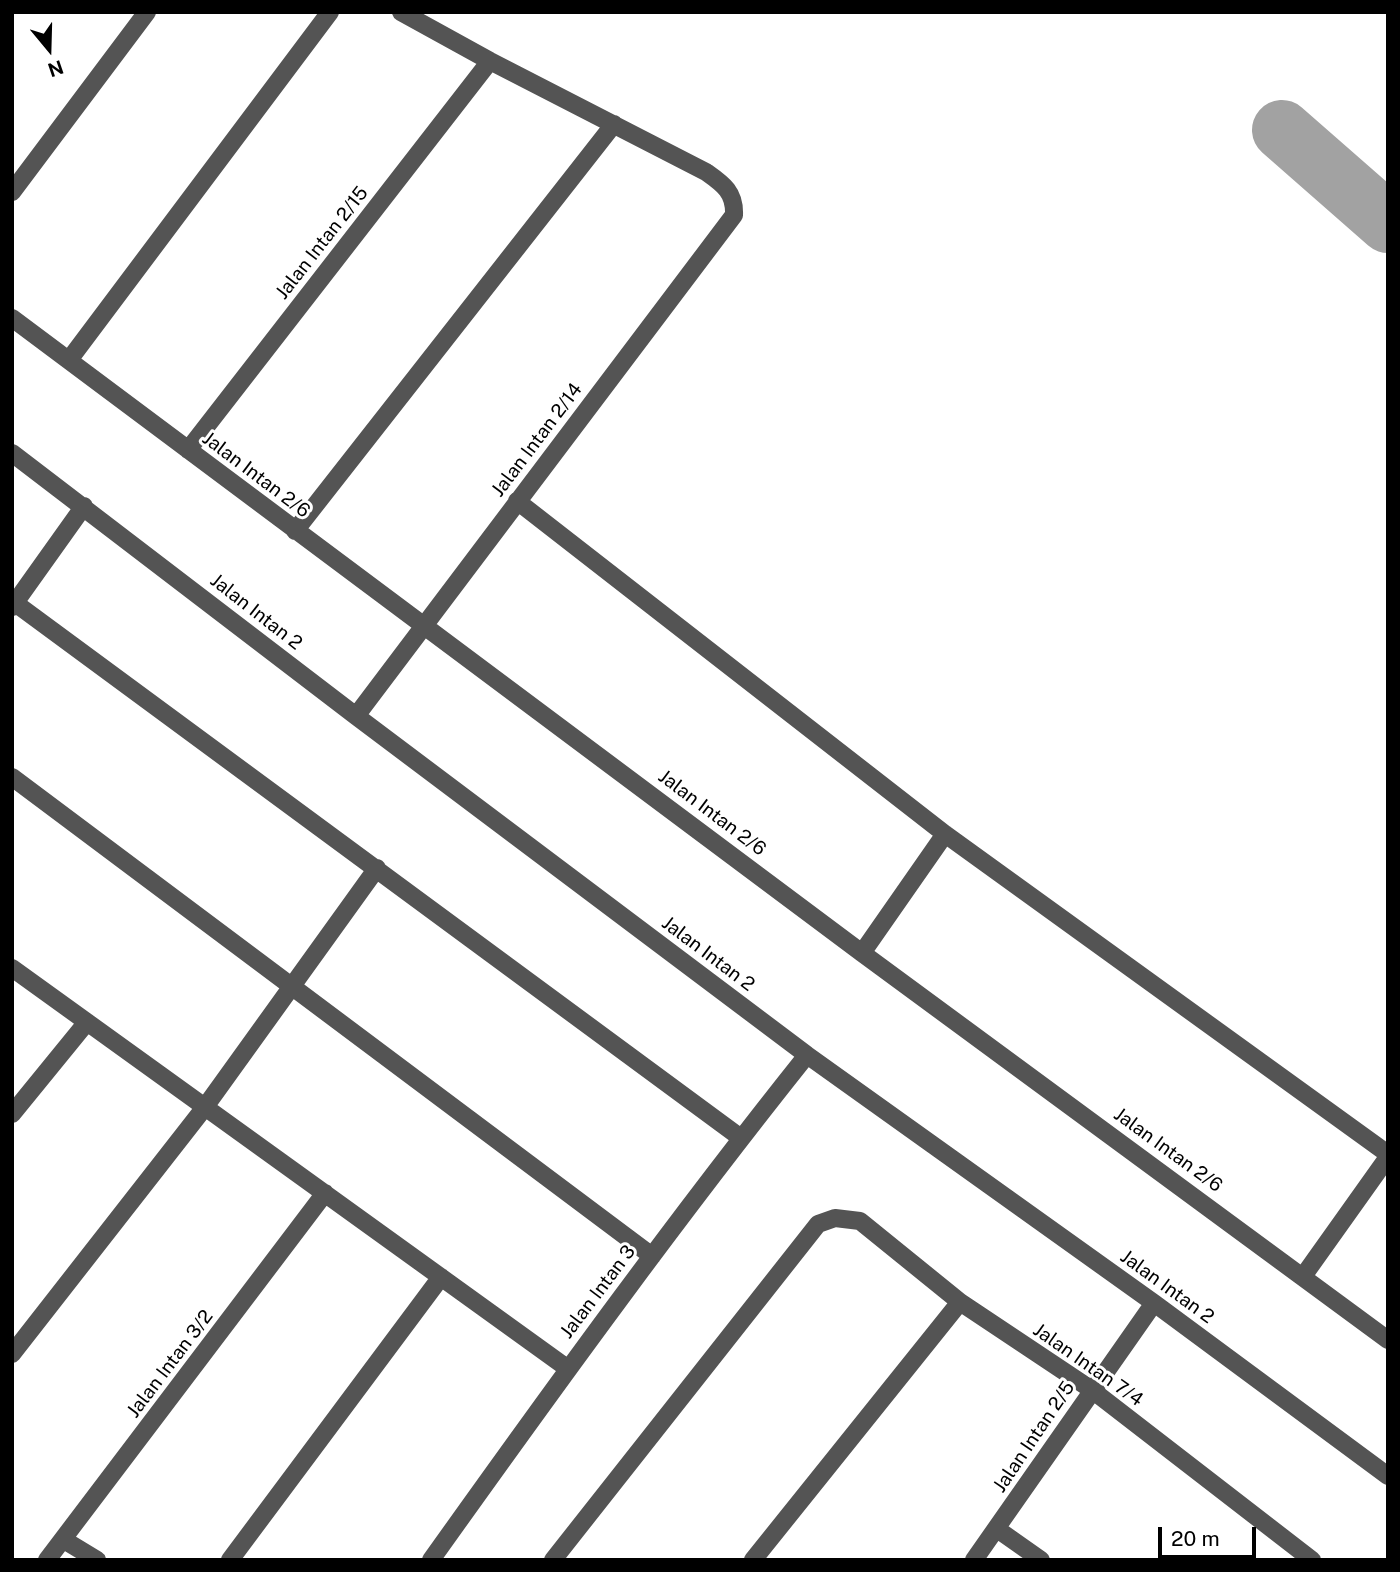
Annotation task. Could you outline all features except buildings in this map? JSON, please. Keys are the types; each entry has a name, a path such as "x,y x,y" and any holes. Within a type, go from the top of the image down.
{"street":[{"path":"12,192 147,12"},
{"path":"69,360 330,12"},
{"path":"295,531 614,124 489,61 401,12"},
{"name":"Jalan Intan 2/15","path":"188,450 489,61"},
{"name":"Jalan Intan 2/14","path":"356,716 734,215 735,202 726,186 706,172 614,124"},
{"name":"Jalan Intan 2/6","path":"12,318 862,953 1304,1275 1388,1340"},
{"name":"Jalan Intan 2","path":"12,453 807,1055 1154,1303 1388,1476"},
{"path":"517,501 945,834 1388,1155 1304,1275"},
{"path":"84,506 14,605 377,868 741,1138"},
{"path":"12,777 652,1256"},
{"path":"862,953 945,834"},
{"path":"12,1354 205,1107 377,868"},
{"path":"12,968 568,1368"},
{"path":"12,1114 87,1022"},
{"name":"Jalan Intan 3","path":"431,1560 568,1368 807,1055"},
{"name":"Jalan Intan 3/2","path":"47,1560 325,1193"},
{"name":"Jalan Intan 7/4","path":"553,1560 722,1342 818,1224 835,1218 860,1221 960,1302 1092,1390 1312,1560"},
{"path":"230,1560 440,1277"},
{"path":"753,1560 960,1302"},
{"name":"Jalan Intan 2/5","path":"974,1560 1154,1303"},
{"path":"997,1529 1041,1560"},
{"path":"64,1540 97,1560"}],"waterway":[{"path":"1282,130 1388,223"}]}
